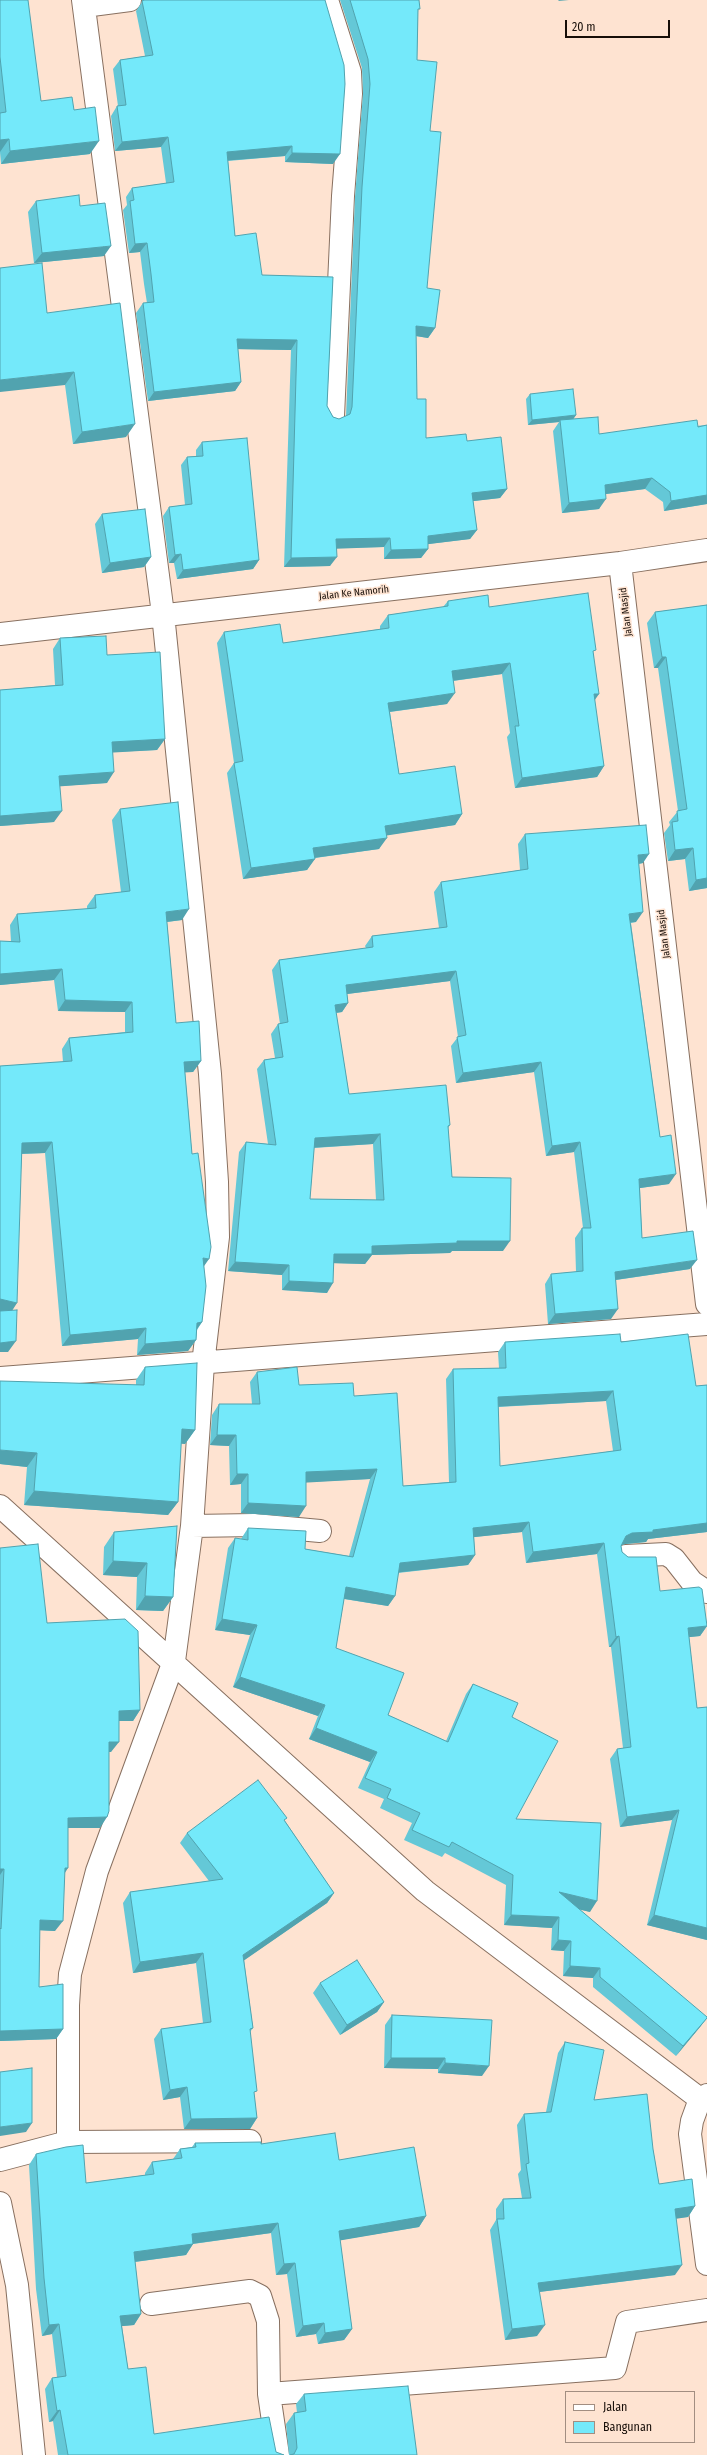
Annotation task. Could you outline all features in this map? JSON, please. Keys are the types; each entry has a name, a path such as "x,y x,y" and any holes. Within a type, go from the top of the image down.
{"street":[{"path":"68,2142 68,2005 70,1974 97,1871 174,1662 192,1526 203,1364 218,1237 217,1182 210,1074 163,614 84,3 130,0"},
{"path":"327,0 350,72 352,94 343,196 333,416"},
{"name":"Jalan Ke Namorih","path":"0,634 163,614 620,564 707,550"},
{"name":"Jalan Masjid","path":"620,564 707,1304"},
{"path":"0,1378 203,1364 707,1324"},
{"path":"0,1506 174,1662 425,1891 704,2097 692,2120 690,2134 707,2264"},
{"path":"192,1526 254,1525 320,1531"},
{"path":"626,1556 666,1554 674,1559 692,1582 707,1592"},
{"path":"0,2160 68,2142 250,2141"},
{"path":"0,2203 17,2285 34,2455"},
{"path":"151,2304 250,2291 260,2296 268,2321 269,2394 278,2455"},
{"path":"269,2394 615,2368 627,2322 707,2310"}],"building":[{"path":"0,0 28,0 41,101 72,97 74,110 95,107 99,141 10,151 9,139 0,140 0,113 6,112 0,57"},
{"path":"325,0 344,65 345,84 340,154 292,153 292,146 227,152 235,236 256,233 262,275 333,277 327,406 333,417 339,419 350,414 352,407 362,187 370,84 368,59 350,0 419,0 420,9 418,9 417,60 437,62 430,131 441,132 427,288 440,290 435,328 416,326 417,399 426,399 426,438 466,434 467,441 501,437 507,489 472,493 477,530 428,536 428,549 391,550 390,538 336,539 337,557 291,558 297,340 237,339 241,382 154,392 143,303 154,302 151,274 147,243 135,244 130,201 134,200 132,188 174,182 168,137 122,142 117,106 126,105 120,60 153,55 142,1"},
{"path":"79,195 80,206 105,203 111,246 42,253 36,201"},
{"path":"42,263 47,313 120,303 135,424 82,432 74,372 0,380 0,268"},
{"path":"573,389 576,415 532,420 530,394"},
{"path":"598,417 599,434 697,420 698,427 707,425 707,495 671,501 670,492 652,478 605,485 606,499 569,503 560,420"},
{"path":"247,438 259,560 183,570 181,554 175,555 169,507 192,504 187,457 203,456 202,442"},
{"path":"145,509 151,557 110,563 102,514"},
{"path":"588,593 596,650 593,651 599,694 594,694 604,766 522,778 515,726 519,726 510,663 452,671 455,693 388,703 399,774 455,766 462,814 385,826 387,838 313,848 315,859 251,868 234,763 243,761 224,632 280,624 283,643 389,628 388,615 448,606 448,601 488,595 489,607"},
{"path":"707,605 707,878 696,880 693,848 675,850 672,822 678,821 677,811 687,809 666,657 662,657 655,612"},
{"path":"106,636 107,655 160,652 165,739 112,742 114,772 59,776 62,811 0,816 0,690 63,685 60,638"},
{"path":"178,802 189,909 166,912 176,1023 199,1021 201,1061 184,1062 192,1154 198,1153 211,1247 209,1259 203,1258 206,1286 202,1322 197,1323 196,1340 145,1344 146,1328 70,1335 52,1142 22,1143 17,1303 0,1299 0,1066 72,1061 69,1038 133,1032 132,1002 65,1000 62,969 0,974 0,941 20,942 17,914 96,908 95,895 130,891 120,809"},
{"path":"646,825 649,854 638,855 643,912 629,914 660,1137 671,1135 676,1174 639,1179 642,1238 693,1231 697,1260 615,1272 618,1309 555,1314 551,1274 583,1271 582,1228 591,1228 580,1142 552,1146 541,1062 463,1073 457,1037 466,1035 456,971 346,985 348,1003 335,1005 349,1094 446,1085 450,1125 448,1126 452,1177 511,1178 510,1241 457,1241 457,1243 372,1246 372,1254 334,1254 333,1283 289,1281 289,1265 235,1262 246,1142 276,1145 264,1060 283,1057 278,1024 288,1022 279,960 373,947 372,936 447,927 441,882 528,869 525,834","holes":["380,1134 384,1200 310,1199 315,1138"]},
{"path":"17,1310 16,1341 0,1343 0,1311"},
{"path":"620,1334 621,1342 688,1334 696,1386 707,1385 707,1523 653,1530 653,1532 632,1533 626,1536 621,1546 622,1552 628,1557 656,1557 660,1591 699,1587 702,1589 707,1626 688,1628 697,1708 707,1707 707,1928 654,1915 679,1810 627,1817 617,1749 631,1747 619,1636 616,1637 604,1543 533,1552 529,1522 473,1528 475,1555 400,1563 395,1596 346,1587 336,1648 404,1673 388,1715 448,1742 473,1684 518,1703 512,1717 558,1741 516,1819 601,1823 597,1901 559,1892 707,2017 683,2046 600,1977 600,1968 570,1966 571,1941 558,1940 559,1917 511,1915 513,1875 452,1842 449,1847 412,1830 420,1813 387,1798 391,1789 365,1778 377,1752 316,1728 325,1705 240,1677 257,1625 222,1619 235,1538 248,1540 248,1528 306,1531 305,1549 353,1557 377,1469 306,1472 306,1506 248,1503 248,1474 237,1474 236,1435 217,1435 219,1404 260,1404 257,1372 297,1367 299,1385 353,1383 354,1396 397,1393 403,1486 456,1482 453,1369 506,1368 505,1342","holes":["613,1391 621,1450 500,1466 498,1397"]},
{"path":"197,1363 195,1430 182,1429 178,1502 34,1491 37,1453 0,1450 0,1381 144,1385 145,1367"},
{"path":"177,1526 173,1597 145,1596 147,1563 113,1561 114,1532"},
{"path":"38,1544 47,1623 125,1619 138,1631 140,1710 119,1711 119,1742 109,1742 109,1811 107,1817 68,1818 68,1868 65,1868 63,1921 40,1920 39,1987 63,1984 63,2029 0,2031 0,1928 1,1929 4,1869 0,1869 0,1548"},
{"path":"258,1780 287,1818 284,1820 334,1893 243,1955 253,2028 250,2029 257,2091 254,2092 257,2118 191,2119 187,2087 170,2090 161,2029 211,2022 203,1953 140,1962 130,1892 223,1879 187,1833"},
{"path":"357,1960 384,2002 347,2025 320,1983"},
{"path":"392,2015 492,2020 489,2066 445,2063 445,2058 391,2058"},
{"path":"565,2042 604,2050 594,2100 647,2094 653,2149 659,2184 692,2179 695,2206 675,2209 682,2265 538,2283 545,2325 512,2329 497,2219 504,2219 503,2199 531,2198 526,2164 529,2163 524,2114 551,2112"},
{"path":"32,2068 32,2123 0,2127 0,2072"},
{"path":"335,2133 339,2160 414,2147 426,2216 339,2231 352,2329 325,2333 324,2323 303,2326 295,2263 284,2264 278,2223 192,2234 193,2244 134,2252 141,2314 120,2316 128,2369 146,2367 154,2434 269,2417 276,2452 284,2455 68,2455 60,2410 57,2411 52,2378 66,2376 59,2324 49,2325 44,2278 36,2154 66,2147 83,2145 86,2183 154,2174 152,2162 182,2158 180,2149 196,2147 195,2143 261,2142 261,2144"},
{"path":"408,2386 417,2455 290,2455 294,2454 297,2448 294,2413 306,2411 304,2394"}]}
